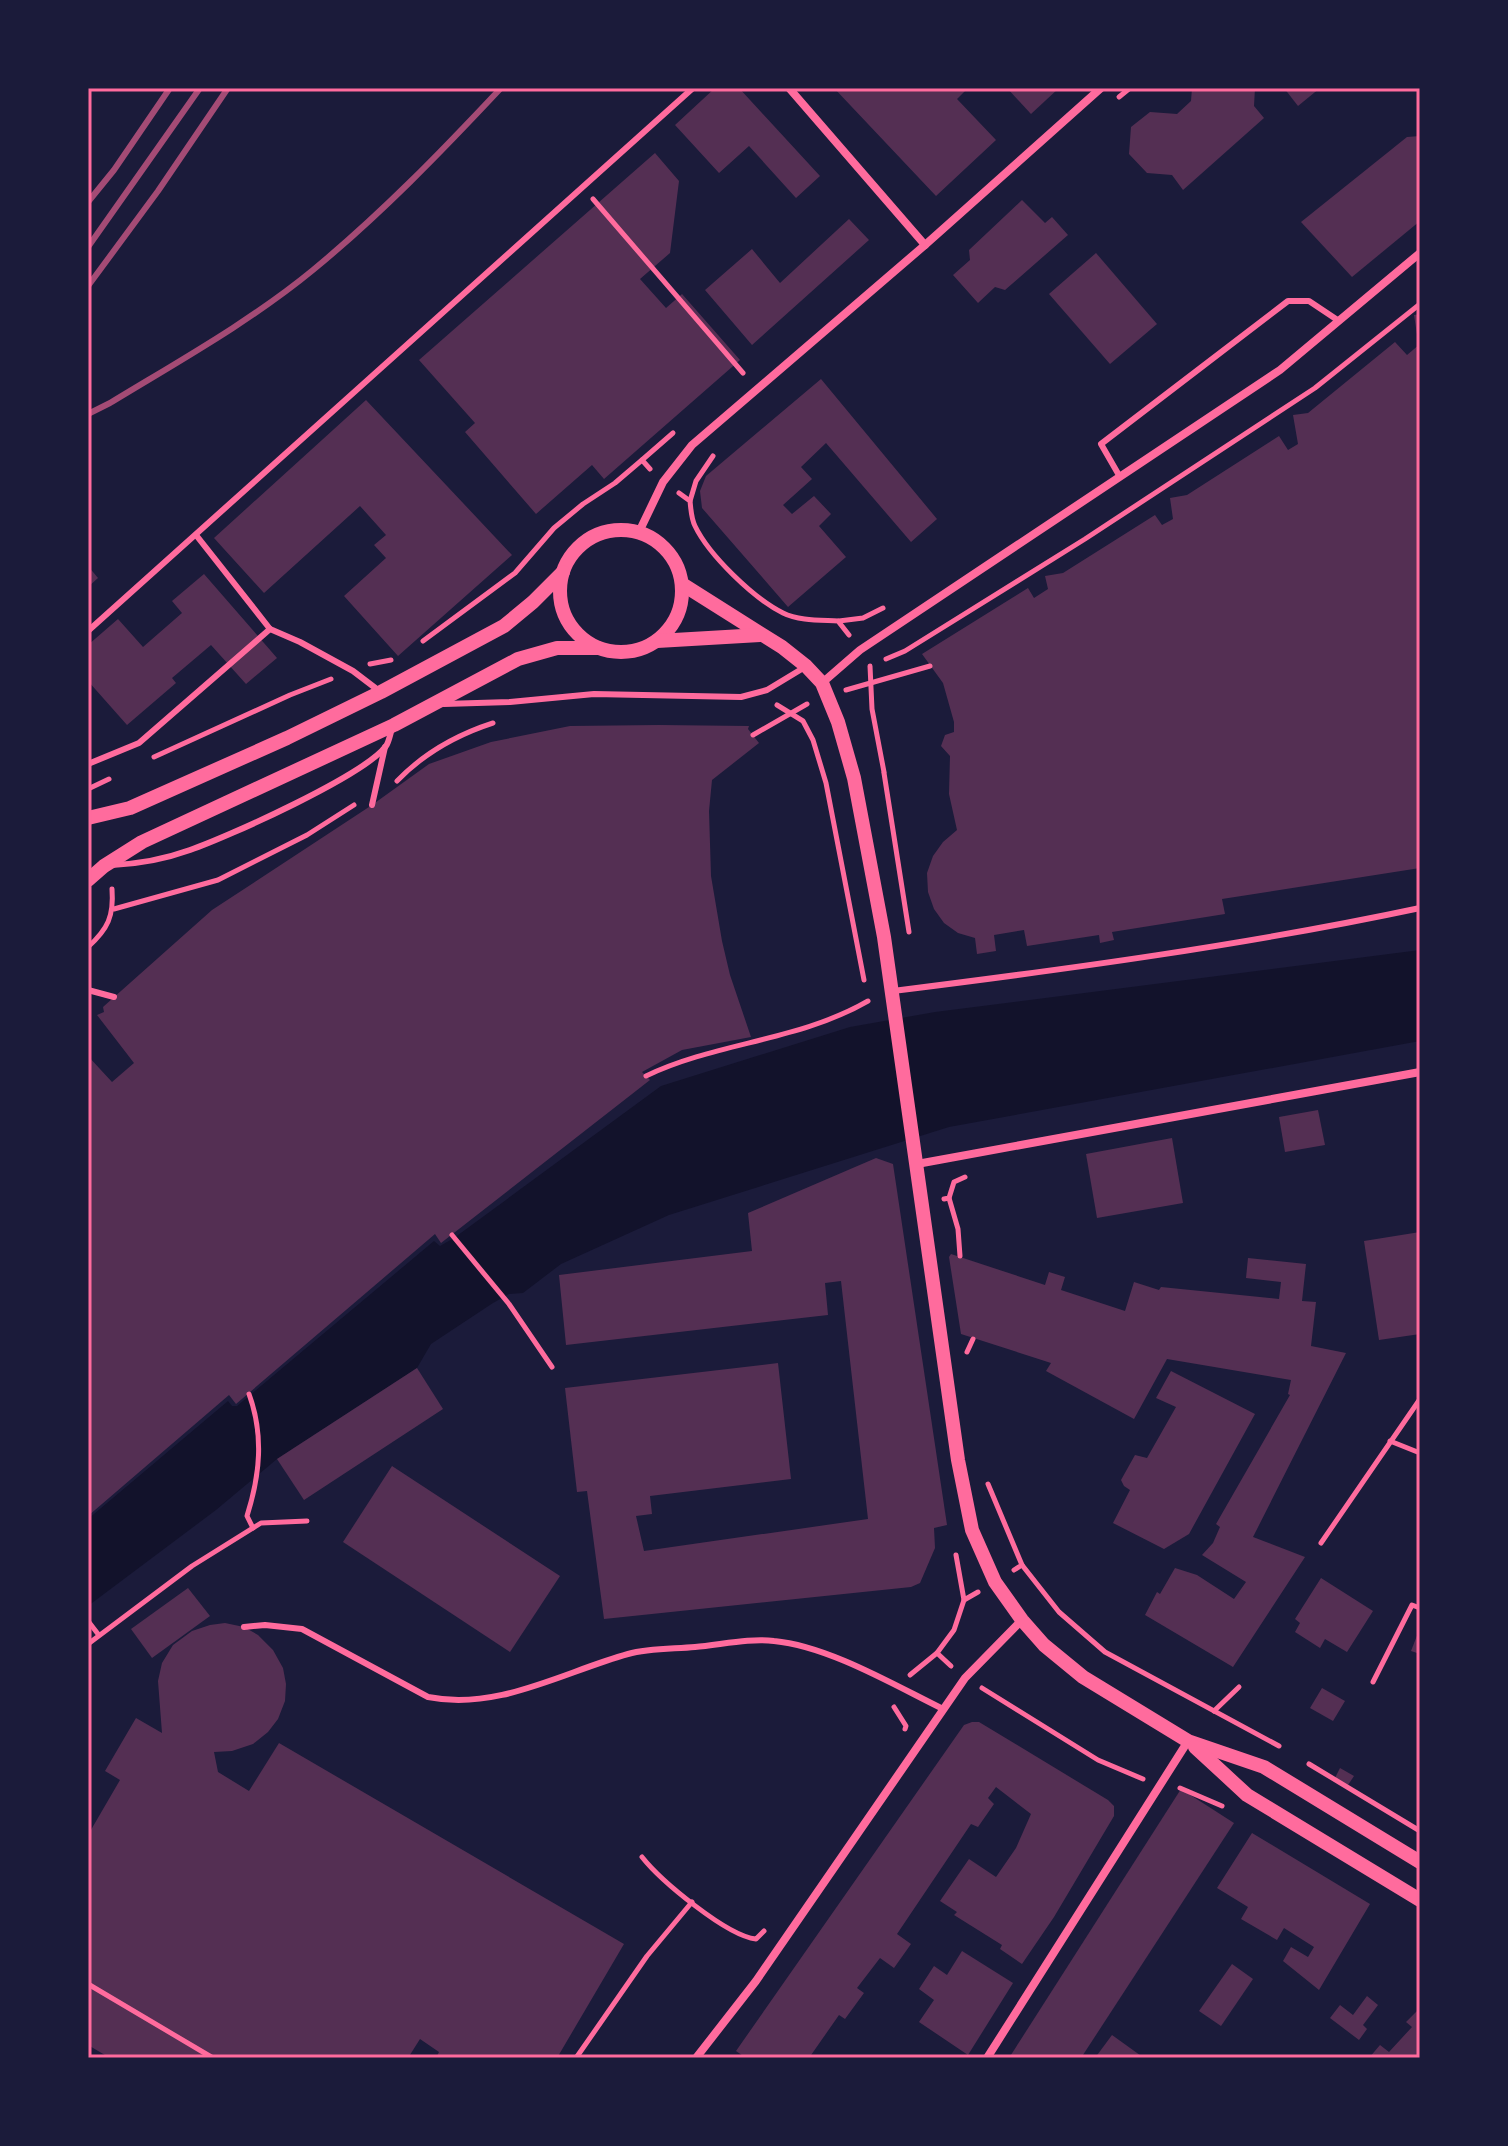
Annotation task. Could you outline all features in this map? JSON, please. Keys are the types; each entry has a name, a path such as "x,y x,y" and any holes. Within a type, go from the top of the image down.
{"street":[{"path":"789,88 925,245"},
{"path":"639,532 663,482 692,445 925,245 1101,88"},
{"path":"822,683 860,650 1280,370 1420,253"},
{"path":"88,818 130,808 260,750 381,692 504,626 563,572 572,555 585,542 602,533 620,530 639,532 655,540 678,567 682,584 678,616 657,641 638,650 618,652 598,648 557,648 518,659 394,725 142,842 88,880"},
{"path":"563,572 560,590 570,625 582,638 598,648"},
{"path":"682,584 782,647 806,666 822,683 838,722 854,778 893,991 958,1460 972,1530 995,1582 1044,1645 1083,1677 1188,1741 1247,1795 1420,1900"},
{"path":"657,641 760,635"},
{"path":"917,1164 1420,1072"},
{"path":"696,2058 756,1981 965,1678 1022,1620"},
{"path":"1188,1741 1264,1767 1420,1862"},
{"path":"987,2058 1188,1741"}],"lane":[{"path":"88,631 693,88"},
{"path":"1120,477 1101,444 1288,301 1309,301 1339,321"},
{"path":"196,535 270,629 353,671 381,692"},
{"path":"88,764 139,743 270,629"},
{"path":"436,704 510,702 594,694 741,697 767,690 806,666"},
{"path":"372,805 385,747 394,725"},
{"path":"104,866 139,864 190,850 324,789 364,765 385,747"},
{"path":"893,991 1275,936 1420,908"},
{"path":"88,990 114,997"},
{"path":"244,1627 265,1625 302,1629 428,1697 449,1701 495,1696 632,1653 770,1640 800,1644 943,1709"}],"path":[{"path":"582,187 743,373"},
{"path":"870,666 905,651 1085,539 1315,388 1420,304"},
{"path":"421,642 515,573"},
{"path":"150,759 290,695 378,660 401,659"},
{"path":"838,692 930,666"},
{"path":"753,735 791,711 814,701"},
{"path":"774,703 803,721 813,740 826,783 870,1009"},
{"path":"88,947 106,927 114,909 218,880 307,835 375,791 397,781 413,764 439,745 503,719"},
{"path":"88,789 112,777"},
{"path":"646,1076 674,1063 832,1020 868,1001"},
{"path":"949,1198 958,1229 960,1256"},
{"path":"453,1236 509,1304 552,1367"},
{"path":"249,1394 260,1438 247,1516 253,1528"},
{"path":"1321,1543 1420,1399"},
{"path":"1390,1441 1420,1453"},
{"path":"88,1644 192,1566 261,1523 307,1521"},
{"path":"1022,1565 1059,1612 1105,1652 1290,1753"},
{"path":"1373,1682 1412,1605 1420,1608"},
{"path":"90,1624 98,1634"},
{"path":"901,1737 906,1726 892,1705 912,1672 937,1653"},
{"path":"1214,1711 1239,1687"},
{"path":"1303,1761 1420,1831"},
{"path":"642,1857 654,1872 737,1934 756,1939 770,1924"},
{"path":"576,2058 647,1956 693,1902"},
{"path":"88,1984 213,2058"}],"shaded area":[{"path":"1420,950 1420,1041 949,1127 669,1215 561,1264 523,1293 509,1294 431,1344 417,1368 277,1459 216,1510 88,1606 88,1519 228,1401 232,1406 237,1406 434,1241 440,1246 454,1238 661,1086 850,1027 935,1012"}],"building":[{"path":"715,88 739,88 820,176 796,198 749,146 719,173 675,125"},
{"path":"834,88 968,88 957,99 996,140 936,196"},
{"path":"1007,88 1059,88 1031,114"},
{"path":"1192,88 1255,88 1254,106 1264,118 1183,190 1172,175 1147,173 1129,154 1131,127 1150,112 1177,114 1191,101"},
{"path":"1284,88 1320,88 1298,106"},
{"path":"1420,136 1420,221 1352,277 1301,222 1407,137"},
{"path":"655,153 679,181 670,253 640,279 666,308 682,294 740,360 604,479 592,465 536,514 465,432 475,423 419,360"},
{"path":"1022,200 1045,223 1052,217 1068,235 1005,290 995,287 978,303 953,275 970,260 969,250"},
{"path":"849,219 869,240 752,345 705,290 752,249 780,283"},
{"path":"1096,253 1157,324 1110,364 1049,294"},
{"path":"1420,314 1420,341 1418,341 1414,315"},
{"path":"1395,342 1407,355 1420,344 1420,868 1222,899 1225,914 1112,932 1114,940 1100,943 1099,935 1027,946 1024,930 994,935 996,951 977,954 975,938 958,933 944,923 934,909 928,892 927,873 933,856 957,830 949,794 950,756 941,746 945,735 954,732 954,722 943,683 922,654 1028,588 1034,598 1048,589 1045,576 1063,573 1155,515 1162,525 1173,519 1170,498 1187,495 1279,436 1288,450 1298,444 1293,415 1308,413"},
{"path":"821,379 937,519 911,542 826,443 801,467 812,479 783,505 792,514 814,496 831,514 819,526 846,557 788,607 702,508 700,491 706,476"},
{"path":"366,400 512,555 398,656 344,596 386,558 374,545 386,535 360,506 264,593 214,538"},
{"path":"88,566 98,578 88,587"},
{"path":"204,574 277,658 246,684 211,645 172,678 176,683 127,725 88,681 88,645 118,619 143,647 182,613 172,601"},
{"path":"570,726 749,726 759,743 712,780 709,811 711,876 722,941 751,1037 682,1050 642,1072 650,1080 441,1243 435,1234 236,1404 229,1395 88,1516 88,1056 112,1082 134,1063 97,1015 104,1012 103,1007 212,910 429,764 491,742"},
{"path":"1318,1110 1325,1145 1285,1152 1279,1117"},
{"path":"1172,1138 1183,1203 1097,1218 1086,1154"},
{"path":"876,1158 893,1164 947,1525 934,1528 935,1548 920,1583 911,1587 604,1619 587,1491 577,1492 565,1388 778,1363 791,1479 650,1496 652,1514 636,1516 644,1551 868,1519 841,1281 825,1283 828,1315 566,1345 559,1275 752,1251 748,1213"},
{"path":"1420,1232 1420,1334 1379,1340 1364,1241"},
{"path":"951,1254 1045,1285 1049,1272 1065,1277 1061,1290 1125,1311 1134,1282 1159,1290 1161,1287 1279,1299 1281,1282 1246,1278 1248,1258 1306,1264 1302,1301 1316,1302 1311,1346 1346,1353 1253,1537 1305,1557 1233,1667 1145,1615 1175,1568 1197,1575 1234,1599 1246,1582 1202,1555 1213,1543 1220,1527 1216,1524 1290,1395 1291,1380 1167,1359 1134,1419 1046,1371 1051,1363 961,1334"},
{"path":"417,1368 443,1409 304,1500 277,1459"},
{"path":"1171,1371 1255,1414 1189,1534 1164,1549 1113,1523 1130,1490 1121,1480 1135,1455 1147,1458 1176,1407 1156,1398"},
{"path":"392,1466 560,1576 510,1652 343,1542"},
{"path":"1321,1578 1373,1611 1347,1652 1325,1639 1320,1648 1295,1632 1300,1623 1295,1619"},
{"path":"188,1588 210,1616 152,1658 131,1629"},
{"path":"225,1623 244,1627 258,1635 273,1650 283,1668 286,1684 285,1701 278,1719 268,1732 253,1744 232,1751 214,1752 218,1772 249,1791 279,1743 624,1944 557,2058 436,2058 439,2052 420,2039 408,2058 362,2058 357,2055 355,2058 110,2058 88,2045 88,1835 120,1780 105,1771 136,1718 162,1733 158,1681 162,1663 173,1645 192,1631"},
{"path":"1420,1628 1420,1654 1411,1651"},
{"path":"1322,1688 1345,1701 1333,1721 1310,1708"},
{"path":"979,1722 1114,1806 1114,1816 1054,1917 1022,1964 1000,1949 1002,1945 954,1915 957,1912 940,1901 969,1859 996,1877 1016,1848 1031,1814 996,1787 988,1798 994,1804 978,1827 971,1824 897,1934 911,1944 894,1968 880,1958 857,1988 864,1993 845,2019 839,2015 809,2058 746,2058 736,2051 964,1725"},
{"path":"1340,1768 1354,1776 1348,1785 1335,1778"},
{"path":"1181,1789 1234,1823 1081,2058 1009,2058"},
{"path":"1252,1833 1370,1904 1319,1990 1283,1961 1291,1947 1308,1957 1314,1947 1284,1928 1277,1940 1241,1919 1248,1907 1217,1888"},
{"path":"962,1951 1013,1983 968,2055 919,2022 934,2000 919,1989 934,1966 947,1975"},
{"path":"1232,1964 1253,1979 1221,2026 1199,2011"},
{"path":"1367,1996 1378,2005 1363,2025 1367,2029 1359,2040 1330,2018 1340,2005 1353,2015"},
{"path":"1420,2008 1420,2058 1369,2058 1380,2045 1389,2052 1412,2027 1406,2022"},
{"path":"1112,2035 1144,2058 1095,2058"}],"railway":[{"path":"88,202 114,170 170,88"},
{"path":"88,247 200,88"},
{"path":"88,286 228,88"},
{"path":"88,414 214,340 313,270 410,182 501,88"}]}
